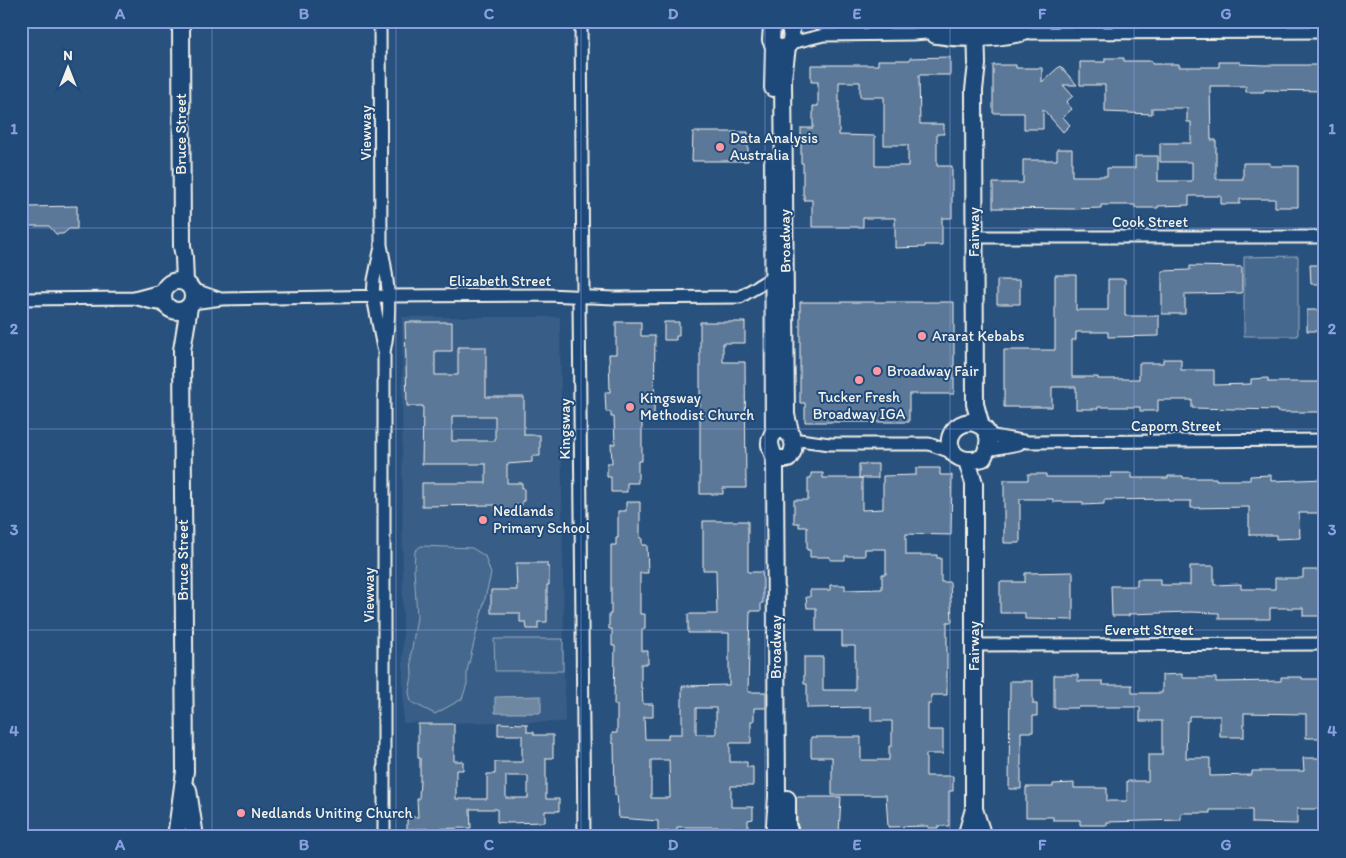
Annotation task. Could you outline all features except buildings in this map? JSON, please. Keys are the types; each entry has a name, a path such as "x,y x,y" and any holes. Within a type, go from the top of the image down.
{"street":[{"name":"Bruce Street","path":"176,837 185,771 182,350 179,296 184,257 182,246 181,21"},
{"name":"Viewway","path":"380,21 381,245 389,296 388,330 384,352 384,837"},
{"name":"Kingsway","path":"581,21 583,291 579,302 584,837"},
{"path":"783,30 824,36 913,34 972,30 1011,30 1032,33 1325,32"},
{"name":"Broadway","path":"783,30 773,277 774,433 770,445 788,448"},
{"name":"Broadway","path":"774,837 788,448 786,415 783,30"},
{"name":"Fairway","path":"972,30 977,64 974,90 975,404 985,442 974,482 974,809 982,837"},
{"name":"Cook Street","path":"974,237 1325,237"},
{"name":"Viewway","path":"381,245 374,280 373,297 384,352"},
{"name":"Elizabeth Street","path":"21,299 134,298 152,303 179,296 222,299 548,295 614,298 740,297 773,277"},
{"path":"774,433 782,430 789,432 788,448 830,444 929,444 951,435 954,430 964,423 975,404"},
{"path":"929,444 960,457 985,442 970,422 964,423"},
{"name":"Fairway","path":"951,435 950,441 974,482"},
{"name":"Caporn Street","path":"985,442 1325,440"},
{"name":"Broadway","path":"788,448 786,482 786,812 789,837"},
{"name":"Everett Street","path":"974,645 1325,644"},
{"name":"Bruce Street","path":"185,771 195,837"},
{"name":"Fairway","path":"966,837 974,809"},
{"path":"966,837 974,835 982,837"},
{"path":"774,837 789,837"}],"shaded area":[{"path":"1298,256 1298,336 1244,336 1244,257"},
{"name":"Nedlands Primary School","path":"402,317 560,317 565,722 403,723"},
{"path":"421,546 472,548 485,556 491,574 462,699 435,714 411,702 409,692 412,676 411,654 417,617 414,569 415,551"},
{"path":"494,639 563,639 563,671 495,671"},
{"path":"541,696 541,713 495,713 495,697"}],"place":[{"name":"Data Analysis Australia","path":"720,147"},
{"name":"Ararat Kebabs","path":"922,336"},
{"name":"Broadway Fair","path":"877,371"},
{"name":"Tucker Fresh Broadway IGA","path":"859,380"},
{"name":"Kingsway Methodist Church","path":"630,407"},
{"name":"Nedlands Primary School","path":"483,520"},
{"name":"Nedlands Uniting Church","path":"241,813"}]}
